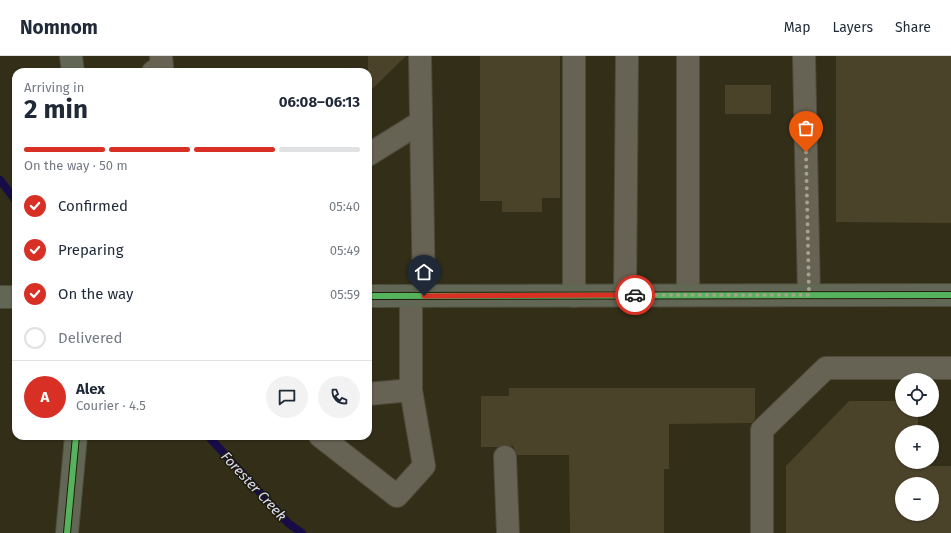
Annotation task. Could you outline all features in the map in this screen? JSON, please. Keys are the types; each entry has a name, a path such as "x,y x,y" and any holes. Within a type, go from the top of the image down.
{"main road":[{"path":"71,56 72,68"},
{"path":"372,296 951,295"},
{"path":"0,297 12,297"},
{"path":"67,533 76,440"}],"lane":[{"path":"325,440 396,496 424,466 411,390 417,296 421,122 420,56"},
{"path":"574,56 574,296"},
{"path":"624,295 627,56"},
{"path":"688,56 688,295"},
{"path":"804,56 809,295"},
{"path":"372,153 421,122"},
{"path":"762,533 762,430 826,368 951,368"},
{"path":"372,394 411,390"},
{"path":"505,457 508,533"}],"building":[{"path":"368,56 406,56 372,89 372,68 368,68"},
{"path":"480,56 560,56 560,198 542,198 542,212 502,212 502,201 480,201"},
{"path":"836,56 951,56 951,223 836,222"},
{"path":"725,85 771,85 771,114 725,114"},
{"path":"509,388 755,388 755,419 752,423 669,424 669,469 664,469 664,533 570,533 569,455 517,455 513,446 505,445 498,447 481,447 481,396 509,396"},
{"path":"849,401 895,401 895,417 918,417 918,425 895,425 895,469 939,469 939,466 951,466 951,533 786,533 786,466"}],"waterway":[{"name":"Forester Creek","path":"0,180 12,196"},
{"name":"Forester Creek","path":"212,440 288,523 302,533"}],"cycle path":[{"path":"372,296 951,295"},
{"path":"67,533 76,440"}],"way so far":[{"path":"635,295 809,295 806,152"}],"route":[{"path":"424,296 635,295"}]}
